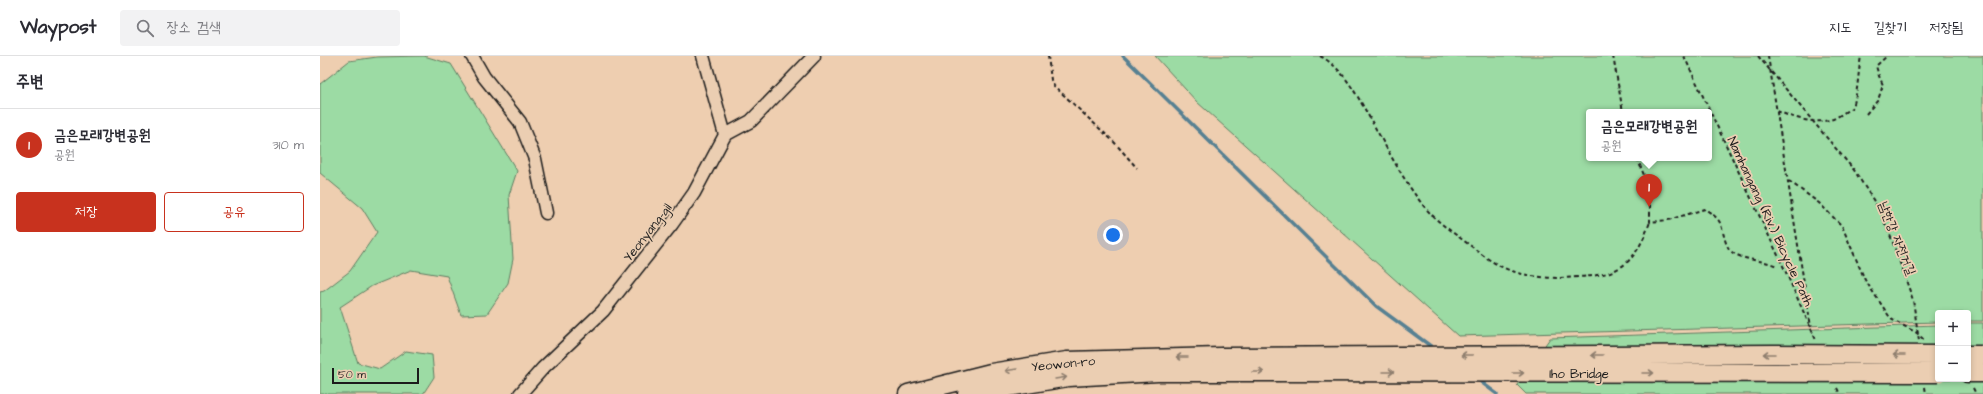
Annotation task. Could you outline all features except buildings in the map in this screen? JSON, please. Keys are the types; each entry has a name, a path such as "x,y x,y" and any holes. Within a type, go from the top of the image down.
{"highway":[{"name":"Iho Bridge","path":"1220,364 1765,354 1933,349"},
{"path":"1971,355 1983,355"},
{"name":"Yeowon-ro","path":"908,394 991,373 1066,361 1220,364"},
{"name":"Iho Bridge","path":"1220,364 1935,373"},
{"name":"Yeowon-ro","path":"967,394 1068,377 1158,372 1220,364"},
{"path":"1971,373 1983,373"}],"street":[{"path":"472,56 484,77 520,122 535,159 546,213"},
{"path":"704,56 725,135 751,121 814,56"},
{"name":"Yeonyang-gil","path":"520,394 543,368 603,311 667,230 694,193 725,135"}],"path":[{"path":"1048,56 1051,80 1054,86 1114,142 1137,168"},
{"path":"1320,56 1333,65 1348,83 1398,168 1434,217 1494,264 1512,271 1540,277 1598,276 1615,271 1629,262 1640,247 1650,222 1648,186 1638,161"},
{"path":"1613,56 1618,94 1622,109"},
{"name":"Namhangang (Riv.) Bicycle Path","path":"1684,56 1709,109"},
{"name":"남한강 자전거길","path":"1758,56 1854,170 1879,208 1913,300 1920,348"},
{"path":"1768,56 1812,331"},
{"path":"1776,111 1813,122 1833,119 1853,107 1858,93 1858,76 1861,56"},
{"path":"1866,114 1878,100 1884,85 1876,66 1887,56"},
{"name":"Namhangang (Riv.) Bicycle Path","path":"1712,115 1784,268 1818,345"},
{"path":"1788,181 1819,203 1842,226 1865,280 1891,319 1917,334 1933,349"},
{"path":"1650,222 1668,220 1686,213 1705,209 1719,220 1724,239 1733,254 1777,266"},
{"path":"1925,385 1926,394"},
{"path":"1837,387 1840,394"}],"green space":[{"path":"424,56 451,64 517,171 509,195 513,259 508,283 487,314 461,315 447,276 411,270 372,286 340,307 358,363 380,369 406,351 432,355 434,377 423,394 320,394 320,292 324,291 350,271 377,232 362,208 320,173 320,84 349,61 377,57"},
{"path":"1155,56 1983,56 1983,321 1971,321 1971,310 1935,310 1935,322 1458,336 1197,102"},
{"path":"1971,323 1983,323 1983,394 1526,394 1517,385 1550,338 1935,325 1935,382 1971,382"}],"waterway":[{"path":"1123,56 1376,306 1436,350"},
{"path":"1477,379 1497,394"}],"place":[{"name":"금은모래강변공원","path":"1649,207"}]}
